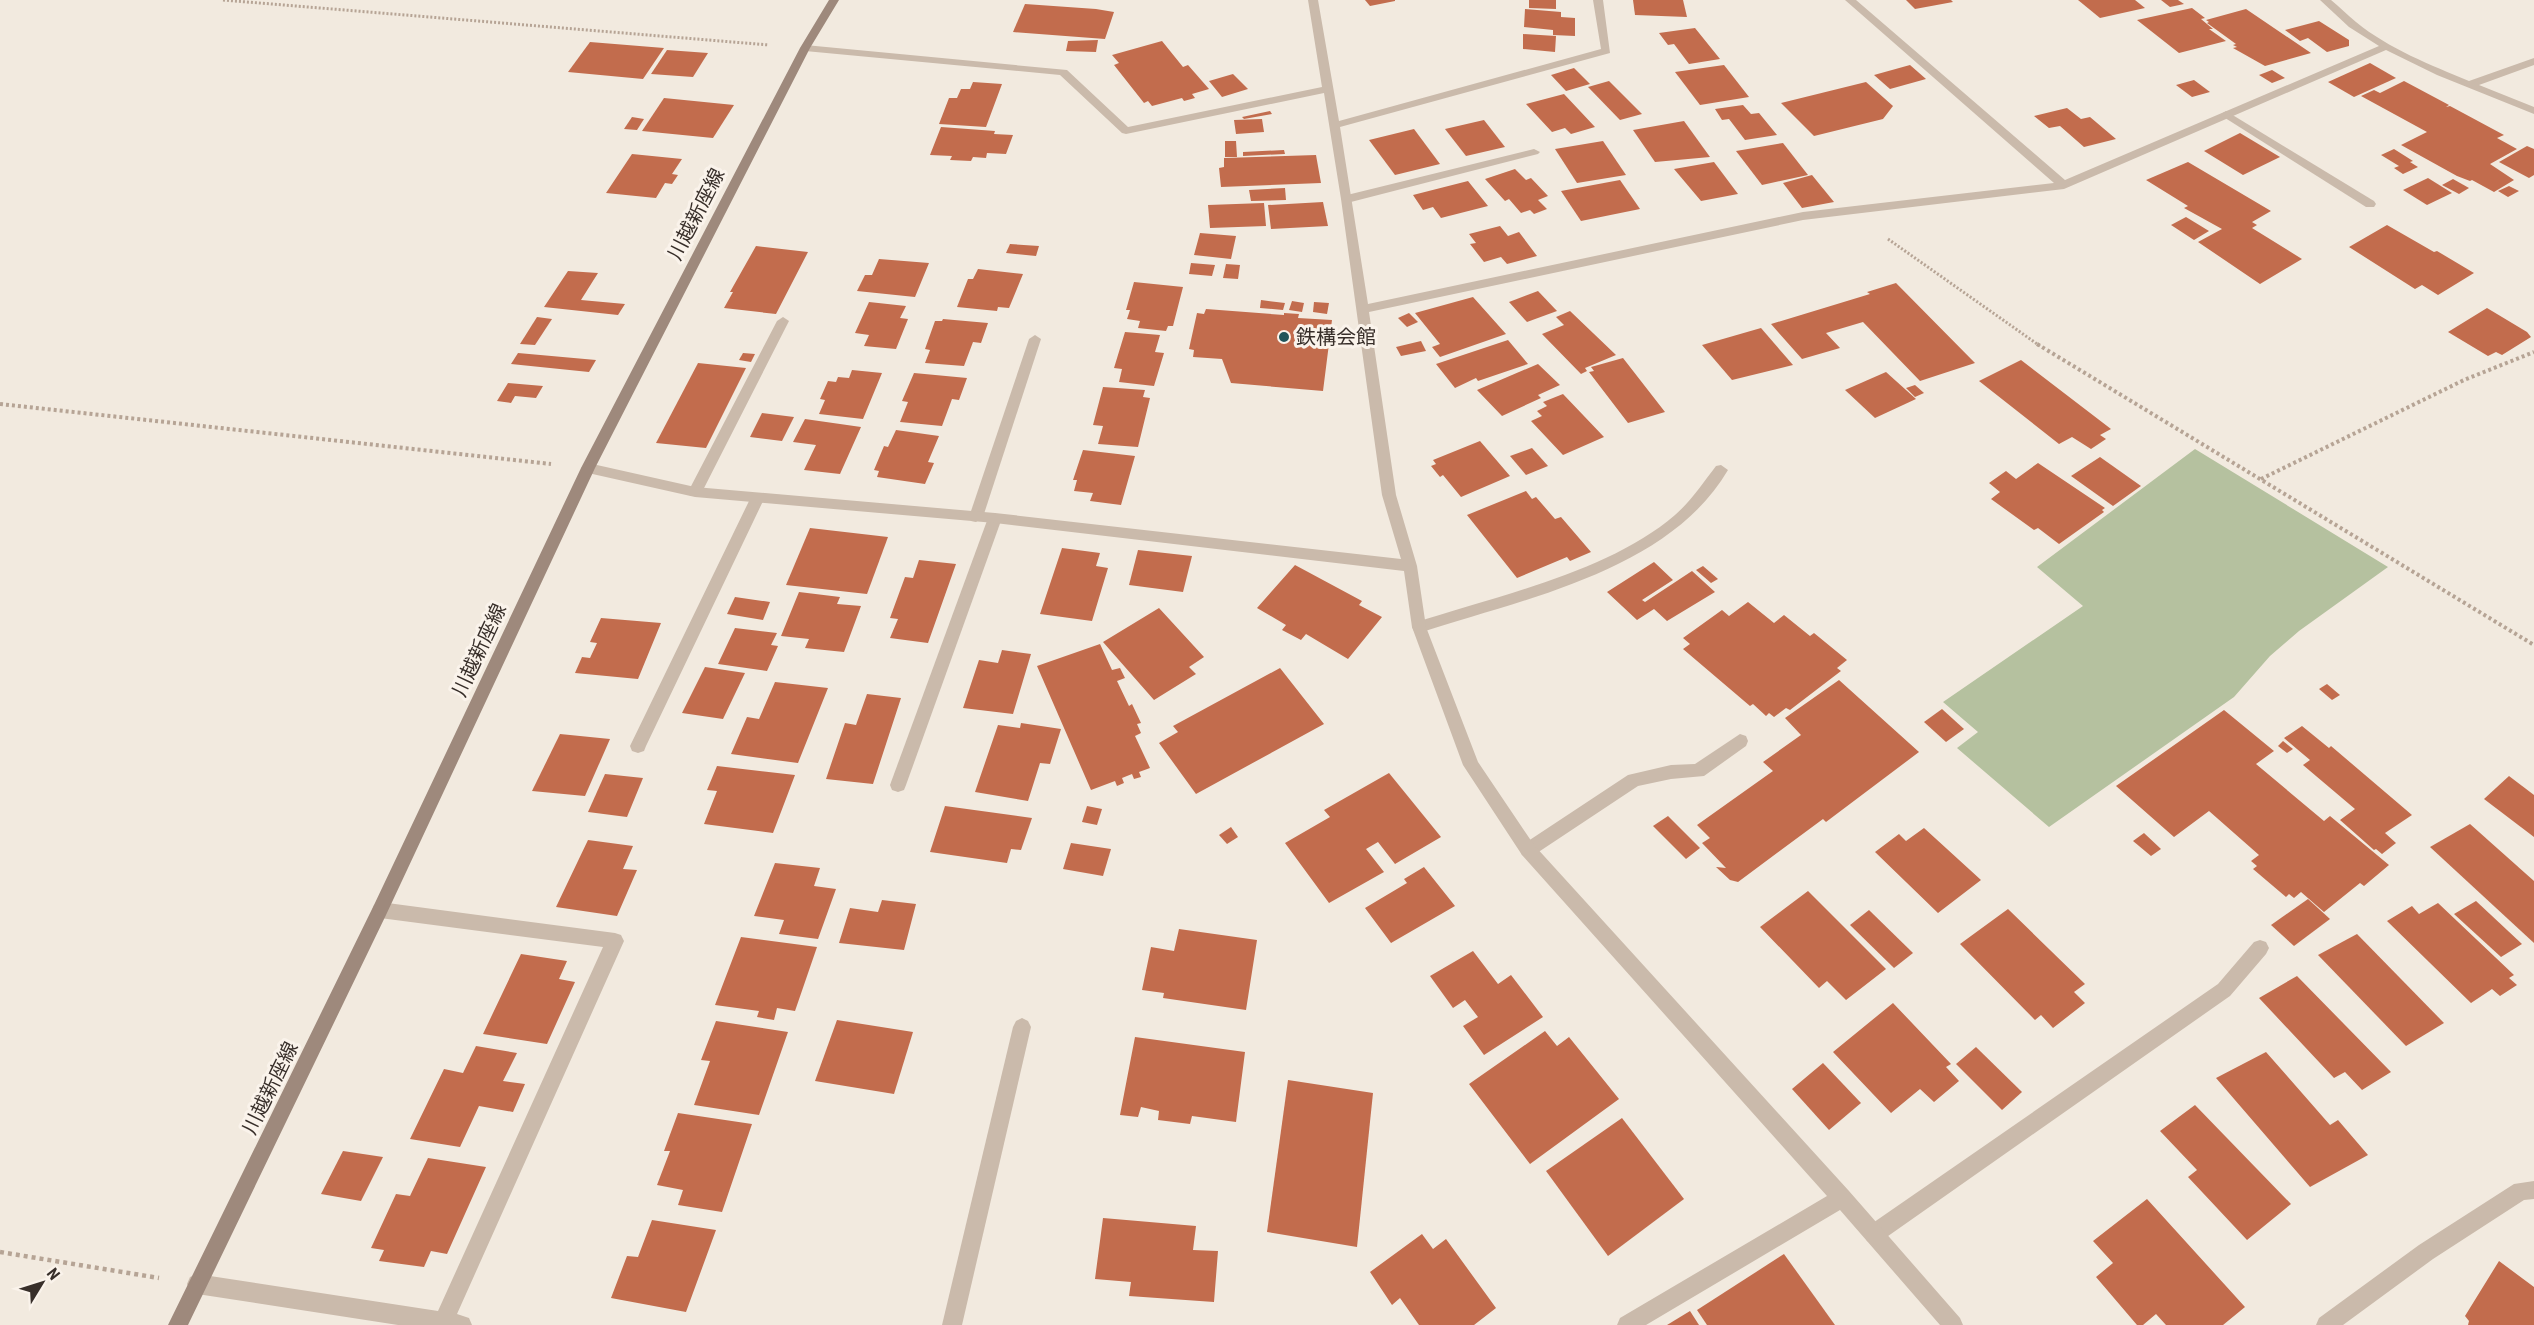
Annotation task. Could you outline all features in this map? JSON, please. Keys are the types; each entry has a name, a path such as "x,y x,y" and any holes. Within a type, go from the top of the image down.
{"main road":[{"name":"川越新座線","path":"178,1325 380,910 588,468 806,48 834,0"}],"street":[{"path":"1313,0 1347,199 1389,495 1410,566 1419,627 1471,765 1528,850 1842,1198 1953,1325"},
{"path":"1333,126 1606,51 1598,0"},
{"path":"1850,0 1920,58 2064,185"},
{"path":"2325,0 2354,25 2387,46 2469,85 2534,111"},
{"path":"1363,309 1803,216 2064,185 2387,46"},
{"path":"806,48 1063,72 1126,131 1327,89"},
{"path":"2469,85 2534,61"},
{"path":"2226,114 2370,204"},
{"path":"1347,199 1534,152"},
{"path":"694,492 783,321"},
{"path":"976,517 1035,339"},
{"path":"588,468 694,492 995,518 1410,566"},
{"path":"1419,627 1557,581 1629,552 1678,521 1721,470"},
{"path":"638,746 757,499"},
{"path":"898,784 995,518"},
{"path":"1528,850 1634,780 1671,772 1698,771 1740,741"},
{"path":"197,1284 453,1323 615,941 380,910"},
{"path":"1874,1234 2224,990 2260,948"},
{"path":"952,1325 1022,1027"},
{"path":"2326,1325 2436,1245 2521,1191 2534,1190"},
{"path":"1627,1325 1842,1198"}],"path":[{"path":"223,0 806,48"},
{"path":"1845,211 1910,253 2054,356 2534,645"},
{"path":"2261,479 2464,380 2534,352"},
{"path":"0,404 588,468"},
{"path":"0,1252 197,1284"}],"green space":[{"path":"2195,449 2388,567 2299,631 2270,656 2234,697 2049,827 1957,748 1978,732 1943,702 2083,606 2037,567"}],"building":[{"path":"1365,0 1395,0 1395,1 1370,6"},
{"path":"1529,0 1556,0 1556,9 1529,8"},
{"path":"1633,0 1683,0 1687,17 1635,15"},
{"path":"1906,0 1951,0 1953,2 1915,9"},
{"path":"2078,0 2135,0 2145,8 2100,18"},
{"path":"2161,0 2178,0 2184,4 2170,7"},
{"path":"1025,4 1114,12 1105,39 1013,32"},
{"path":"2192,8 2205,18 2201,19 2213,29 2209,29 2226,41 2179,53 2137,20"},
{"path":"1525,9 1561,12 1561,17 1575,18 1575,36 1553,35 1553,30 1524,27"},
{"path":"2246,9 2311,53 2265,66 2233,48 2237,47 2233,45 2236,44 2206,20"},
{"path":"2319,21 2349,40 2349,46 2327,52 2308,38 2300,41 2285,30"},
{"path":"1695,28 1720,59 1689,64 1674,44 1668,45 1659,33"},
{"path":"1523,34 1556,36 1555,52 1523,49"},
{"path":"1098,40 1096,52 1066,51 1068,41"},
{"path":"1162,41 1183,67 1188,65 1209,89 1192,94 1195,98 1184,101 1182,98 1152,106 1148,101 1144,103 1114,65 1119,63 1112,55"},
{"path":"590,42 664,48 643,79 568,72"},
{"path":"667,50 708,53 693,77 651,74"},
{"path":"2370,63 2396,78 2354,97 2328,82"},
{"path":"1724,65 1749,97 1700,105 1675,72"},
{"path":"1910,65 1926,79 1890,89 1874,75"},
{"path":"1574,68 1590,84 1566,91 1551,75"},
{"path":"2272,70 2285,78 2272,83 2259,75"},
{"path":"1233,74 1248,89 1222,97 1209,81"},
{"path":"2194,80 2210,92 2192,97 2176,85"},
{"path":"1609,81 1642,114 1620,120 1588,87"},
{"path":"2404,81 2449,105 2446,107 2450,106 2504,135 2497,138 2517,149 2490,164 2514,180 2494,192 2472,180 2457,176 2401,145 2427,132 2361,96 2374,90 2380,93"},
{"path":"973,82 1002,84 986,127 939,124 949,98 957,98 961,89 970,89"},
{"path":"1866,82 1893,106 1883,119 1814,136 1781,103"},
{"path":"1564,94 1595,127 1571,134 1565,128 1552,132 1526,104"},
{"path":"664,98 734,105 713,138 642,131"},
{"path":"1743,105 1751,114 1759,113 1777,135 1745,140 1729,119 1722,120 1715,109"},
{"path":"2067,108 2081,119 2090,117 2116,139 2084,147 2060,126 2049,128 2034,116"},
{"path":"1270,111 1272,114 1244,119 1242,117"},
{"path":"632,117 644,119 637,130 624,129"},
{"path":"1262,119 1264,132 1236,134 1234,120"},
{"path":"1484,120 1505,147 1466,156 1445,129"},
{"path":"1684,121 1710,157 1655,162 1633,130"},
{"path":"941,127 995,131 994,134 1013,135 1006,154 987,153 986,158 973,157 971,161 950,160 952,156 930,155"},
{"path":"1414,129 1440,164 1395,175 1369,140"},
{"path":"2240,133 2280,157 2243,175 2204,151"},
{"path":"1225,141 1236,141 1237,157 1225,157"},
{"path":"1603,141 1626,175 1577,183 1555,149"},
{"path":"1783,143 1808,175 1762,185 1736,151"},
{"path":"2527,146 2534,149 2534,175 2529,178 2499,162"},
{"path":"2394,149 2418,167 2403,174 2394,168 2399,166 2381,155"},
{"path":"1284,150 1285,154 1243,156 1243,152"},
{"path":"632,154 682,159 672,174 678,175 672,184 665,183 656,198 606,193"},
{"path":"1316,155 1321,183 1221,187 1219,168 1224,167 1224,158"},
{"path":"1714,162 1738,194 1701,201 1674,169"},
{"path":"2188,162 2271,211 2252,222 2257,225 2252,228 2302,259 2260,284 2198,242 2222,229 2184,208 2188,206 2146,180"},
{"path":"1515,169 1526,180 1531,178 1548,196 1538,200 1547,209 1534,214 1530,210 1521,213 1509,199 1505,201 1485,179"},
{"path":"1812,175 1834,202 1802,208 1783,183"},
{"path":"2428,178 2452,193 2427,205 2403,190"},
{"path":"2453,179 2469,188 2459,194 2442,185"},
{"path":"1620,180 1640,209 1581,221 1561,191"},
{"path":"1468,181 1488,206 1441,218 1433,207 1423,210 1413,195"},
{"path":"2509,186 2519,191 2508,197 2498,191"},
{"path":"1285,188 1286,200 1251,201 1249,190"},
{"path":"1323,202 1328,226 1271,229 1268,205"},
{"path":"1264,203 1266,226 1210,228 1208,205"},
{"path":"2186,217 2209,231 2194,240 2171,225"},
{"path":"2387,225 2474,273 2438,295 2422,285 2415,289 2349,247"},
{"path":"1500,226 1508,236 1519,232 1537,256 1507,264 1501,257 1484,262 1470,244 1476,243 1469,234"},
{"path":"1200,233 1236,236 1231,259 1194,255"},
{"path":"1010,244 1039,246 1036,256 1006,253"},
{"path":"756,246 808,252 776,314 724,308 733,292 730,292"},
{"path":"879,259 929,263 915,297 857,291 865,275 872,275"},
{"path":"1191,263 1215,265 1212,276 1189,274"},
{"path":"1226,264 1240,265 1238,279 1223,278"},
{"path":"978,269 1023,274 1009,308 998,307 997,311 957,307 968,279 973,279"},
{"path":"568,271 598,273 581,300 625,304 618,315 544,307"},
{"path":"1134,282 1183,287 1173,326 1168,326 1166,331 1138,328 1140,321 1127,319 1130,310 1126,310"},
{"path":"1896,283 1975,363 1920,381 1863,322 1826,333 1840,348 1802,359 1771,324 1870,294 1867,292"},
{"path":"1538,291 1557,311 1527,322 1509,302"},
{"path":"1473,297 1506,334 1440,357 1432,347 1440,344 1415,313"},
{"path":"1261,300 1285,303 1283,310 1260,308"},
{"path":"1292,301 1304,303 1302,312 1289,310"},
{"path":"869,302 906,306 900,318 908,319 896,349 864,346 869,335 855,333"},
{"path":"1314,302 1329,303 1327,314 1313,312"},
{"path":"2487,308 2527,332 2531,337 2502,355 2496,352 2488,356 2448,332"},
{"path":"1206,309 1284,315 1284,313 1299,314 1298,318 1332,320 1323,391 1231,383 1222,359 1193,357 1194,350 1189,349 1197,313 1204,314"},
{"path":"1570,311 1616,355 1585,368 1587,371 1581,374 1542,334 1564,325 1556,317"},
{"path":"1409,313 1418,322 1407,327 1398,318"},
{"path":"537,317 552,319 535,345 520,344"},
{"path":"943,319 988,323 981,343 973,342 964,366 925,363 930,350 925,349 935,321"},
{"path":"1761,328 1793,365 1732,380 1702,345"},
{"path":"1125,332 1160,335 1155,352 1164,353 1154,386 1119,382 1122,369 1114,368"},
{"path":"1508,340 1528,364 1478,381 1476,378 1455,388 1436,364"},
{"path":"1421,341 1426,351 1401,356 1396,347"},
{"path":"518,353 596,360 589,372 511,364"},
{"path":"743,353 755,354 751,362 739,360"},
{"path":"1623,358 1665,412 1628,423 1589,372 1594,371 1591,367"},
{"path":"2021,360 2111,429 2100,435 2106,439 2091,449 2072,437 2059,444 1979,381"},
{"path":"698,363 746,368 706,448 656,443"},
{"path":"1538,364 1560,385 1538,395 1541,398 1502,416 1477,390"},
{"path":"852,370 882,373 863,419 819,414 825,400 820,399 828,381 836,382 838,377 849,378"},
{"path":"1886,372 1916,399 1875,418 1845,390"},
{"path":"914,373 967,378 959,400 952,399 942,426 900,422 908,402 902,401"},
{"path":"508,383 543,386 536,398 515,396 511,403 497,401"},
{"path":"1915,385 1924,393 1915,397 1906,388"},
{"path":"1103,387 1145,390 1143,397 1150,398 1138,447 1098,444 1103,426 1093,425"},
{"path":"1563,394 1604,437 1563,455 1531,421 1542,416 1537,411 1547,406 1543,402"},
{"path":"762,413 794,417 782,441 750,437"},
{"path":"805,419 861,427 840,474 804,470 816,445 793,442"},
{"path":"896,430 939,436 928,462 934,463 925,484 877,477 879,471 874,470 884,446 888,447"},
{"path":"1480,441 1510,476 1461,497 1443,475 1440,477 1431,466 1436,464 1433,460"},
{"path":"1532,448 1548,466 1526,475 1510,456"},
{"path":"1083,450 1135,456 1121,505 1090,501 1093,493 1074,491 1077,480 1073,480"},
{"path":"2100,457 2141,486 2113,506 2071,476"},
{"path":"2038,463 2105,508 2102,510 2104,512 2059,544 2038,528 2034,530 1991,499 2000,492 1989,483 2006,471 2016,479"},
{"path":"1526,491 1532,499 1536,497 1555,519 1561,517 1591,552 1570,561 1567,557 1517,578 1467,515"},
{"path":"810,528 888,537 867,594 786,585"},
{"path":"1062,548 1100,553 1096,566 1108,568 1092,621 1040,614"},
{"path":"1138,550 1192,556 1183,592 1129,585"},
{"path":"919,560 956,564 928,643 890,638 898,619 890,618 905,577 913,578"},
{"path":"1654,562 1673,580 1642,600 1645,602 1692,571 1715,592 1667,621 1654,609 1637,620 1607,592"},
{"path":"1295,565 1362,601 1359,605 1382,617 1348,659 1306,634 1301,640 1282,630 1286,625 1257,608"},
{"path":"1703,566 1718,579 1711,583 1696,570"},
{"path":"799,592 840,597 837,604 861,606 844,652 805,648 809,639 781,636"},
{"path":"735,597 770,602 763,620 727,614"},
{"path":"1748,602 1774,623 1784,615 1810,636 1814,633 1847,660 1837,668 1841,671 1790,710 1786,708 1774,717 1769,713 1766,716 1753,704 1750,706 1683,649 1690,644 1683,638 1722,610 1729,616"},
{"path":"1159,608 1204,657 1189,667 1196,674 1154,700 1103,642"},
{"path":"601,618 661,623 638,679 575,673 582,657 590,658 597,643 590,642"},
{"path":"735,628 777,633 771,645 778,646 767,671 718,664"},
{"path":"1100,644 1112,670 1120,668 1125,678 1117,681 1129,706 1132,704 1141,723 1137,724 1141,733 1135,736 1150,768 1139,772 1141,777 1134,779 1132,774 1122,778 1124,783 1117,786 1115,781 1091,790 1037,666"},
{"path":"1002,650 1031,654 1013,714 963,708 979,660 998,663"},
{"path":"705,667 745,673 723,719 682,713"},
{"path":"1280,668 1324,724 1196,794 1159,743 1178,732 1173,726"},
{"path":"1839,680 1919,752 1826,822 1823,819 1738,882 1730,880 1716,867 1726,868 1702,843 1710,838 1697,825 1773,771 1763,762 1801,735 1785,718"},
{"path":"775,682 828,688 798,763 731,754 747,717 759,719"},
{"path":"2327,684 2340,695 2332,700 2319,689"},
{"path":"867,694 901,698 873,784 826,779 845,723 856,725"},
{"path":"1942,709 1964,729 1946,742 1924,722"},
{"path":"2224,710 2274,751 2256,764 2324,821 2330,816 2389,865 2364,886 2360,883 2324,912 2301,892 2294,898 2289,894 2286,897 2253,869 2257,866 2251,861 2259,855 2209,811 2174,837 2116,786"},
{"path":"1021,723 1061,729 1050,764 1040,763 1028,801 975,792 998,725 1020,728"},
{"path":"2302,726 2329,748 2331,746 2412,815 2385,833 2396,843 2382,854 2374,850 2340,820 2355,809 2303,765 2310,760 2284,738"},
{"path":"560,734 610,739 585,796 532,791"},
{"path":"2283,741 2293,749 2287,753 2278,746"},
{"path":"717,766 795,775 773,833 704,824 717,791 707,790"},
{"path":"1389,773 1441,837 1395,864 1378,842 1366,849 1384,872 1329,903 1285,843 1330,817 1324,810"},
{"path":"605,774 643,778 627,817 588,812"},
{"path":"2509,776 2534,795 2534,837 2484,799"},
{"path":"945,806 1032,818 1021,850 1011,849 1007,863 930,852"},
{"path":"1087,806 1102,809 1097,825 1082,822"},
{"path":"1668,816 1700,848 1686,859 1653,826"},
{"path":"2470,824 2534,881 2534,943 2430,847"},
{"path":"1231,827 1238,837 1227,844 1219,835"},
{"path":"1924,828 1981,880 1938,913 1875,852 1899,834 1906,841"},
{"path":"2144,833 2161,849 2151,856 2133,841"},
{"path":"588,840 633,846 623,869 637,870 617,916 556,907"},
{"path":"1071,843 1111,849 1103,876 1063,869"},
{"path":"775,863 820,868 814,886 836,889 818,939 779,934 784,920 754,916"},
{"path":"1424,867 1455,906 1391,943 1365,908 1407,883 1404,879"},
{"path":"1808,891 1886,969 1846,1000 1827,981 1819,988 1760,927"},
{"path":"2308,899 2330,919 2294,946 2271,925"},
{"path":"882,900 916,904 904,950 839,943 850,908 878,912"},
{"path":"2476,901 2522,944 2501,957 2454,914"},
{"path":"2438,903 2514,975 2509,978 2517,985 2500,996 2492,989 2471,1003 2387,921 2412,906 2419,914"},
{"path":"2008,909 2085,984 2074,992 2085,1003 2053,1028 2041,1015 2035,1020 1960,944"},
{"path":"1869,910 1913,953 1894,968 1850,925"},
{"path":"1179,929 1257,940 1246,1010 1163,998 1164,993 1142,990 1151,947 1174,951"},
{"path":"2357,934 2444,1023 2406,1046 2318,955"},
{"path":"741,937 817,947 795,1011 777,1008 774,1020 757,1017 759,1011 715,1005"},
{"path":"1473,951 1498,984 1511,975 1543,1017 1484,1055 1463,1026 1478,1017 1465,1000 1453,1008 1430,976"},
{"path":"521,954 567,961 559,979 575,982 547,1044 483,1034"},
{"path":"2297,976 2391,1072 2362,1090 2345,1072 2334,1078 2259,998"},
{"path":"1893,1003 1951,1064 1946,1067 1959,1081 1934,1102 1920,1089 1891,1113 1833,1052"},
{"path":"837,1020 913,1032 894,1094 815,1081"},
{"path":"716,1021 788,1032 759,1115 694,1105 710,1061 701,1060"},
{"path":"1545,1031 1557,1046 1569,1037 1619,1099 1530,1164 1469,1084"},
{"path":"1135,1037 1245,1052 1236,1122 1192,1116 1190,1124 1158,1120 1159,1111 1141,1107 1138,1117 1120,1115"},
{"path":"476,1046 517,1053 503,1081 525,1084 513,1112 479,1106 460,1147 410,1139 444,1069 463,1073"},
{"path":"1976,1047 2022,1092 2002,1110 1956,1064"},
{"path":"2266,1052 2330,1125 2338,1120 2368,1155 2310,1187 2216,1078"},
{"path":"1823,1063 1861,1103 1829,1130 1792,1089"},
{"path":"1288,1080 1373,1093 1357,1247 1267,1232"},
{"path":"2195,1105 2291,1204 2247,1240 2188,1177 2197,1170 2160,1131"},
{"path":"678,1113 752,1124 722,1212 678,1205 683,1190 657,1185 670,1151 664,1151"},
{"path":"1622,1118 1684,1199 1608,1256 1546,1171"},
{"path":"343,1151 383,1157 361,1201 321,1194"},
{"path":"428,1158 486,1167 447,1254 431,1251 424,1267 379,1261 384,1250 371,1248 396,1194 410,1196"},
{"path":"2147,1199 2245,1307 2223,1325 2166,1325 2156,1314 2143,1325 2137,1325 2096,1277 2113,1263 2093,1241"},
{"path":"1103,1218 1196,1226 1193,1250 1218,1251 1214,1302 1129,1296 1131,1282 1095,1279"},
{"path":"652,1220 716,1230 686,1312 611,1298 627,1256 638,1257"},
{"path":"1422,1234 1433,1249 1446,1239 1496,1308 1474,1325 1419,1325 1400,1298 1392,1305 1370,1272"},
{"path":"1784,1254 1835,1325 1707,1325 1697,1310"},
{"path":"2499,1261 2534,1287 2534,1325 2468,1325 2469,1321 2465,1316"},
{"path":"1690,1311 1699,1325 1667,1325"}],"place":[{"name":"鉄構会館","path":"1284,337"}]}
